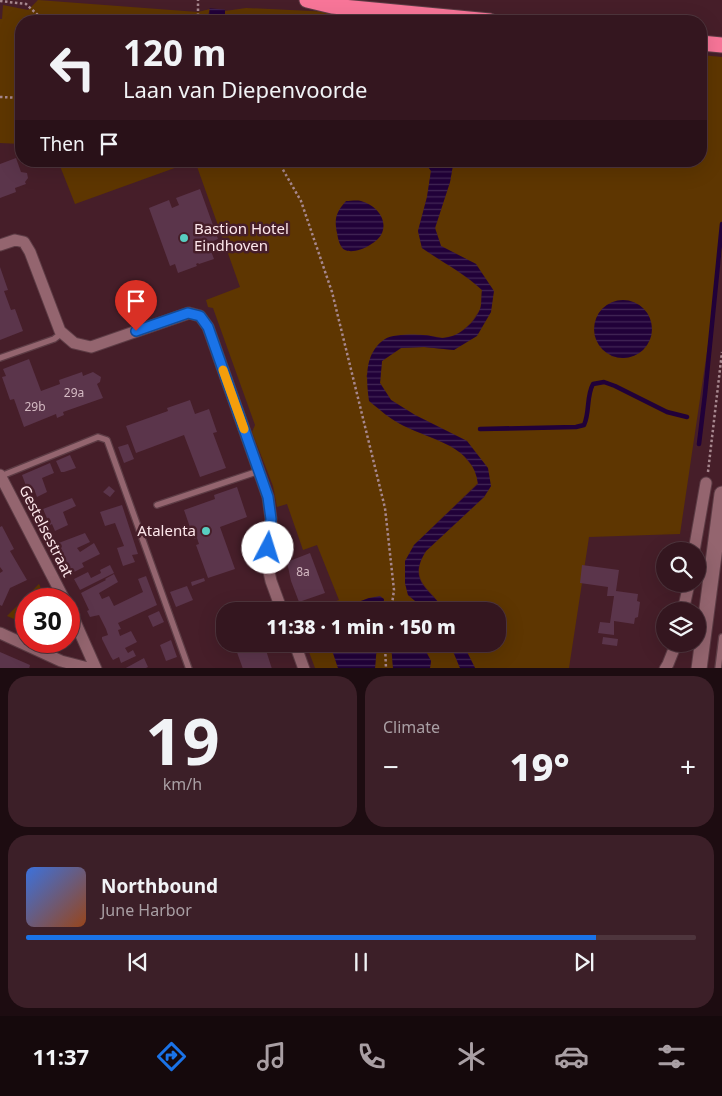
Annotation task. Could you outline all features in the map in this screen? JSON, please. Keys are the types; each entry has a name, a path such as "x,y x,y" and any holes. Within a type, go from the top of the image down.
{"highway":[{"path":"307,0 332,6 427,15"},
{"path":"707,44 722,45"}],"main road":[{"path":"699,668 722,494"}],"street":[{"path":"0,245 15,240 24,242 30,252 60,332 74,343 91,347 188,313 200,316 208,327 268,497 271,519 267,563 279,602"},
{"name":"Gestelsestraat","path":"0,476 58,588"},
{"path":"696,542 706,483"},
{"path":"0,633 60,661 94,668"},
{"path":"80,634 94,668"},
{"path":"298,652 304,668"},
{"path":"665,668 673,652"}],"lane":[{"path":"0,358 54,339 62,333"},
{"name":"Gestelsestraat","path":"0,476 98,437 107,440 189,668"},
{"path":"157,505 259,471"},
{"path":"718,668 722,637"}],"path":[{"path":"198,0 198,15"},
{"path":"0,2 26,4 38,15"},
{"path":"0,97 15,98"},
{"path":"282,167 302,202 334,301 385,508 394,590 392,602"},
{"path":"706,483 722,352"},
{"path":"385,652 386,668"}],"shaded area":[{"path":"38,0 198,12 210,9 208,15 15,15 15,144 0,143 0,19 2,19 3,5 28,10"},
{"path":"210,0 225,0 225,15 209,15"},
{"path":"246,8 364,15 225,15 225,11"},
{"path":"707,56 722,57 722,250 680,534 589,537 569,668 475,668 467,652 506,652 506,602 438,602 420,578 419,570 426,551 484,497 491,486 467,441 415,415 391,400 380,383 382,361 401,348 424,347 454,350 491,312 476,264 441,246 435,228 450,182 453,167 707,167","holes":["613,302 640,306 649,316 643,350 636,355 628,357 611,356 598,315 602,309"]},
{"path":"60,167 177,167 75,204"},
{"path":"197,167 428,167 431,171 427,197 418,231 422,248 482,290 481,308 471,323 457,335 443,338 426,335 406,335 366,376 402,425 458,449 476,471 478,483 414,545 405,574 405,583 408,595 416,602 378,602 369,598 358,602 333,602 339,600 317,545 303,550 287,504 277,507 273,486 252,432 255,425 213,308 208,307 206,300 240,287"},
{"path":"428,167 453,167 450,182 435,228 441,246 476,264 494,291 491,312 477,336 454,350 424,347 401,348 382,361 380,383 391,400 415,415 467,441 488,468 491,486 484,497 426,551 420,562 420,578 438,602 416,602 408,595 405,583 405,561 414,545 478,484 475,471 469,461 450,446 404,426 381,411 369,401 367,384 370,359 378,345 385,339 393,336 414,334 442,338 460,333 470,324 481,307 482,290 422,248 418,231 427,197 431,171"},
{"path":"346,201 366,203 379,213 383,222 380,237 366,247 355,251 345,250 342,247 336,228 337,216"},
{"path":"623,300 634,302 647,313 652,329 650,340 639,353 623,358 612,356 599,345 594,329 596,318 607,305"},
{"path":"380,596 384,599 384,602 358,602"},
{"path":"15,608 15,619 7,616"},
{"path":"309,652 333,652 338,668 315,668"},
{"path":"333,652 376,652 375,668 338,668"},
{"path":"376,652 392,652 393,668 375,668"},
{"path":"392,652 426,652 431,661 430,668 393,668"},
{"path":"426,652 453,652 460,668 430,668 431,661"},
{"path":"453,652 467,652 475,668 460,668"}],"pier":[{"path":"207,0 228,0 228,10 207,8"}],"building":[{"path":"15,158 15,167 19,167 21,172 27,173 28,178 25,182 26,184 15,188 16,192 0,198 0,164"},
{"path":"200,189 218,239 208,243 214,259 198,263 196,264 197,266 178,273 175,264 170,266 149,208 169,200 172,208 179,205 176,198"},
{"path":"0,267 8,290 4,291 11,310 15,309 23,331 0,340"},
{"path":"29,359 41,391 60,384 59,380 82,372 83,376 93,372 101,377 100,382 97,384 103,398 63,412 64,415 57,418 56,414 24,427 14,399 10,400 2,377 6,376 3,369"},
{"path":"190,400 195,414 209,409 217,432 213,433 226,468 200,477 184,435 136,453 126,426 168,411 167,408"},
{"path":"128,444 134,459 124,463 118,447"},
{"path":"70,455 76,468 61,472 56,461"},
{"path":"50,463 54,473 42,478 47,492 37,497 34,489 28,491 22,475"},
{"path":"109,486 115,491 110,497 103,492"},
{"path":"237,487 247,517 220,527 235,569 208,578 196,545 199,544 197,538 194,539 184,510 215,499 214,495"},
{"path":"72,498 76,506 63,512 68,525 55,531 52,524 50,525 43,509"},
{"path":"122,505 138,554 132,555 135,562 123,566 117,548 124,546 115,523 105,526 100,512"},
{"path":"2,526 14,549 10,551 27,580 10,588 2,606 0,605 0,573 3,571 0,567 0,527"},
{"path":"85,533 90,542 77,548 80,552 94,543 100,554 82,563 84,567 70,574 61,559 62,555 56,544"},
{"path":"310,553 325,593 299,602 291,581 287,562"},
{"path":"110,565 114,573 80,590 74,579 88,572 91,578 101,573 100,570"},
{"path":"582,565 619,570 616,591 638,594 637,601 640,602 638,617 635,618 634,624 614,621 614,635 598,633 600,622 610,623 614,596 607,596 608,587 580,583"},
{"path":"114,574 118,582 99,593 102,599 109,596 114,606 143,592 138,579 146,576 157,605 118,623 121,629 118,630 120,636 131,631 137,642 125,648 128,653 133,650 136,656 121,663 119,657 113,660 111,657 102,639 102,637 108,635 106,629 99,615 90,617 87,611 89,610 81,593"},
{"path":"204,578 205,581 192,586 191,582"},
{"path":"187,586 193,600 176,607 170,592"},
{"path":"159,611 164,622 153,627 148,616"},
{"path":"603,637 618,639 617,646 602,644"},
{"path":"171,640 177,657 166,661 160,645"},
{"path":"0,652 30,665 29,668 0,668"},
{"path":"237,652 267,652 272,668 243,668"},
{"path":"144,658 148,667 146,668 126,668"}],"waterway":[{"path":"699,444 722,224"},
{"path":"480,429 576,427 584,425 589,394 593,384 604,382 667,412 687,417"}],"slow traffic":[{"path":"223,370 244,429"}],"place":[{"name":"Bastion Hotel Eindhoven","path":"184,238"},
{"name":"Atalenta","path":"206,531"}],"route":[{"path":"136,331 188,313 200,316 208,327 268,497 271,519 268,548"}]}
